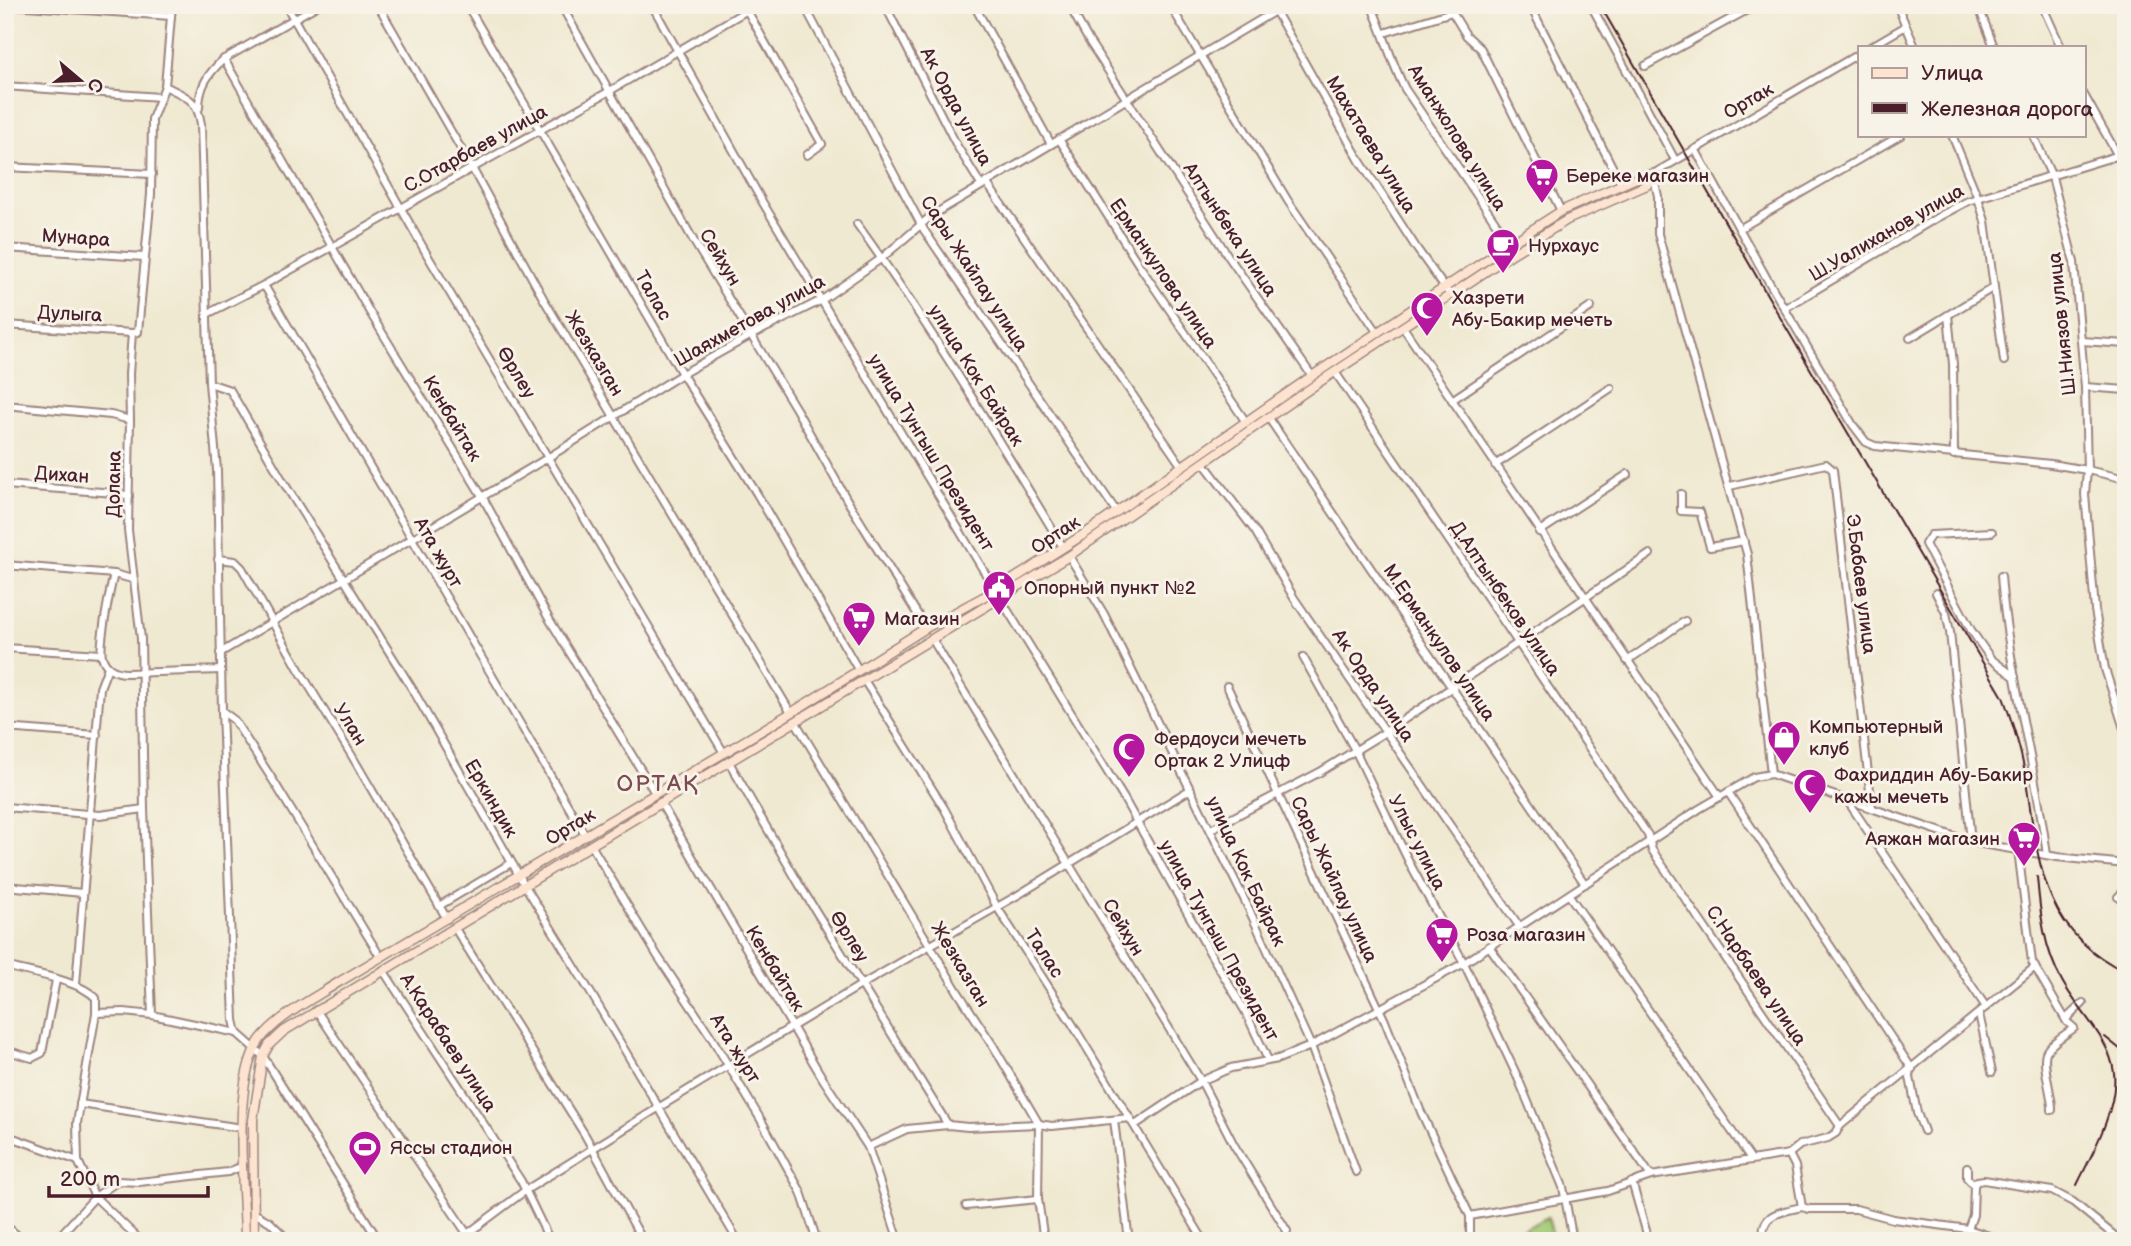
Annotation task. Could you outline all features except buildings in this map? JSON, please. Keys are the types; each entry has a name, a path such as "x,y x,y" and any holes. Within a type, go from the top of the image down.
{"street":[{"path":"12,5 171,16"},
{"path":"144,257 152,174 152,119 165,86 172,5"},
{"name":"Өрлеу","path":"286,5 401,208 724,753"},
{"path":"237,1033 234,1020 222,712 217,470 209,383 199,97 206,78 224,60 318,5"},
{"name":"Жезказган","path":"378,5 543,298 1039,1124"},
{"name":"Талас","path":"467,5 859,671"},
{"name":"Сейхун","path":"561,5 608,92 750,336 926,628"},
{"name":"улица Тунгыш Президент","path":"652,5 750,180 1136,823 1245,1011 1268,1060"},
{"name":"С.Отарбаев улица","path":"207,314 264,285 608,92 746,8 757,5"},
{"name":"Сары Жайлау улица","path":"804,5 924,230 1116,512"},
{"name":"Ак Орда улица","path":"885,5 957,146 1181,466"},
{"path":"974,5 1051,144"},
{"name":"Алтынбека улица","path":"1069,5 1236,267 1312,376"},
{"path":"1170,5 1288,201 1378,333"},
{"name":"Шаяхметова улица","path":"220,653 549,457 682,374 822,300 909,237 922,222 1200,56 1274,8 1285,5"},
{"name":"Аманжолова улица","path":"1371,5 1405,89 1510,244"},
{"path":"1530,5 1621,184"},
{"path":"1591,5 1675,160"},
{"path":"1645,66 1756,5"},
{"path":"1897,5 1915,46"},
{"path":"1978,5 1994,46"},
{"path":"2042,5 2061,46"},
{"path":"746,8 821,145 807,155"},
{"name":"Махатаева улица","path":"1274,8 1366,171 1450,295"},
{"path":"1384,33 1452,12 1466,35 1481,49 1561,211"},
{"path":"1872,46 1906,26"},
{"name":"Ортак","path":"255,1046 277,1023 339,982 724,753 864,680 932,639 1312,376 1561,211 1621,184 1653,174 1858,54"},
{"name":"Кенбайтак","path":"224,60 332,247 482,496 548,617 655,793"},
{"path":"5,86 160,97"},
{"path":"165,86 193,101 199,109"},
{"path":"2086,99 2126,170"},
{"path":"1739,229 1898,136"},
{"path":"1952,136 1979,198 1989,244 2004,361"},
{"name":"Ш.Ниязов улица","path":"2033,136 2052,177 2074,262 2085,387 2085,494 2095,610 2105,669 2126,736"},
{"name":"Ерманкулова улица","path":"1059,139 1139,265 1246,422"},
{"path":"1695,149 1853,425 1866,442 1875,446 2051,464 2126,479"},
{"name":"Ш.Уалиханов улица","path":"1785,308 1938,217 1979,198 2126,153"},
{"path":"5,167 152,174"},
{"path":"1653,174 1658,196 1658,234 1744,541 1753,591 1771,774"},
{"name":"Ортак","path":"263,1056 269,1045 284,1031 316,1010 729,762 859,671 926,628 1069,556 1268,417 1450,295 1567,220 1647,184 1653,174"},
{"name":"улица Кок Байрак","path":"857,224 910,298 994,430 1063,547"},
{"name":"Мунара","path":"5,248 144,257"},
{"name":"Долана","path":"144,257 138,331 132,333 129,374 128,530 141,639 152,1016"},
{"name":"Ата журт","path":"264,285 585,835"},
{"path":"1910,338 1994,286"},
{"path":"1452,401 1591,307"},
{"path":"1948,315 1953,364 1954,455"},
{"name":"Дулыга","path":"5,325 132,333"},
{"path":"1402,327 1720,797"},
{"path":"2082,341 2126,344"},
{"name":"Д.Алтынбеков улица","path":"1335,372 1651,842"},
{"name":"Еркиндик","path":"209,383 230,390 284,483 413,690 511,863 738,1241"},
{"path":"2085,387 2126,390"},
{"path":"1495,465 1611,388"},
{"path":"5,405 111,415 130,420"},
{"name":"М.Ерманкулов улица","path":"1268,417 1585,884"},
{"name":"Ак Орда улица","path":"1203,463 1255,531 1294,598 1520,926"},
{"name":"Э.Бабаев улица","path":"1730,486 1826,464 1833,470 1872,808"},
{"path":"1539,532 1628,474"},
{"name":"Дихан","path":"5,485 129,496"},
{"path":"1681,494 1681,511 1700,512 1710,547 1744,541"},
{"path":"1992,533 1931,535 1925,544 1978,640 1991,659 2015,677"},
{"path":"1211,829 1279,794 1387,732 1650,554"},
{"name":"улица Кок Байрак","path":"1069,556 1104,614 1211,829 1311,1046 1356,1172"},
{"name":"Улан","path":"218,559 234,561 242,568 447,919"},
{"path":"5,565 106,573 132,579"},
{"path":"114,575 101,654 108,667 120,673 221,670"},
{"path":"2001,576 2004,618 2048,855"},
{"path":"1936,593 1950,632 1971,842"},
{"path":"1628,661 1685,621"},
{"name":"Сейхун","path":"932,639 1200,1081 1234,1145 1287,1231"},
{"path":"5,648 101,654"},
{"name":"Улыс улица","path":"1303,657 1355,750 1412,868 1464,963 1518,1079 1567,1199 1573,1241"},
{"path":"76,984 100,688 108,667"},
{"name":"Талас","path":"864,680 944,808 997,907 1204,1241"},
{"name":"Сары Жайлау улица","path":"1227,685 1380,1009"},
{"name":"А.Карабаев улица","path":"222,712 234,720 255,752 381,958"},
{"path":"5,728 97,735"},
{"name":"Өрлеу","path":"729,762 799,884 948,1125"},
{"path":"868,1147 907,1129 948,1125 999,1127 1039,1124 1052,1126 1114,1120 1132,1122 1200,1081 1231,1068 1292,1054 1311,1046 1417,986 1464,963 1754,777 1771,774 1971,842 2126,864"},
{"path":"458,1241 526,1190 592,1148 1191,789"},
{"path":"1728,792 1910,1070 1917,1113 1924,1131"},
{"path":"1847,800 1986,1007"},
{"name":"Кенбайтак","path":"660,802 823,1079 868,1147 899,1241"},
{"path":"5,807 91,812 100,815 144,809"},
{"name":"С.Нарбаева улица","path":"1651,842 1652,850 1840,1126"},
{"name":"Ата журт","path":"591,845 657,955 728,1065 801,1192 817,1241"},
{"path":"2018,850 2035,967 2074,1028 2049,1048 2044,1057 2053,1101 2052,1110"},
{"path":"439,906 511,863"},
{"path":"5,886 83,893"},
{"path":"2118,897 2126,889"},
{"path":"1569,895 1751,1159"},
{"path":"454,928 592,1148 643,1241"},
{"path":"1489,946 1651,1175"},
{"path":"5,966 76,984 96,998 96,1013 77,1123 78,1161 95,1197 141,1241"},
{"path":"1469,1216 1608,1191 1651,1175 1789,1154 1800,1145 1828,1138 2035,967"},
{"name":"А.Карабаев улица","path":"383,970 526,1190 550,1241"},
{"path":"5,1050 32,1058 41,1053 56,980"},
{"path":"2066,1019 2082,1003"},
{"path":"1380,1009 1421,1112 1469,1216 1470,1241"},
{"path":"316,1010 472,1241"},
{"path":"96,1013 124,1012 237,1033 255,1046 380,1241"},
{"path":"1979,1014 1992,1072"},
{"path":"245,1241 243,1082 255,1046"},
{"path":"254,1241 253,1120 263,1056"},
{"path":"80,1104 242,1128"},
{"path":"1114,1120 1129,1241"},
{"path":"1039,1124 1038,1199 1044,1241"},
{"path":"5,1135 78,1161"},
{"path":"1789,1154 1795,1166 1801,1207"},
{"path":"55,1241 95,1197 122,1180 139,1182 228,1172 243,1165"},
{"path":"1967,1167 1967,1178 1974,1185"},
{"path":"1968,1228 1973,1215 1974,1185 1977,1181 1984,1180 2052,1191 2073,1202 2124,1241"},
{"path":"1632,1182 1649,1241"},
{"path":"966,1206 1038,1199"},
{"path":"1764,1241 1762,1228 1765,1221 1773,1215 1801,1207 1856,1209 1893,1219 1968,1228 2004,1241"},
{"path":"254,1213 270,1222 289,1241"},
{"path":"5,1225 24,1241"}],"green space":[{"path":"1548,1217 1554,1241 1500,1241"}],"railway":[{"path":"1600,5 2003,697 2022,759 2041,866 2049,892 2061,915 2077,937 2098,956 2126,972"},
{"path":"2037,877 2041,917 2056,969 2100,1036 2114,1073 2108,1116 2077,1185"},
{"path":"2105,1037 2126,1054"}],"place":[{"name":"Береке магазин","path":"1542,205"},
{"name":"Нурхаус","path":"1503,275"},
{"name":"Хазрети Абу-Бакир мечеть","path":"1427,338"},
{"name":"Опорный пункт №2","path":"999,617"},
{"name":"Магазин","path":"859,648"},
{"name":"Компьютерный клуб","path":"1784,767"},
{"name":"Фердоуси мечеть Ортак 2 Улицф","path":"1129,779"},
{"name":"Фахриддин Абу-Бакир кажы мечеть","path":"1810,815"},
{"name":"Аяжан магазин","path":"2024,868"},
{"name":"Роза магазин","path":"1442,964"},
{"name":"Яссы стадион","path":"365,1177"}],"district":[{"name":"ОРТАҚ","path":"658,783"}]}
